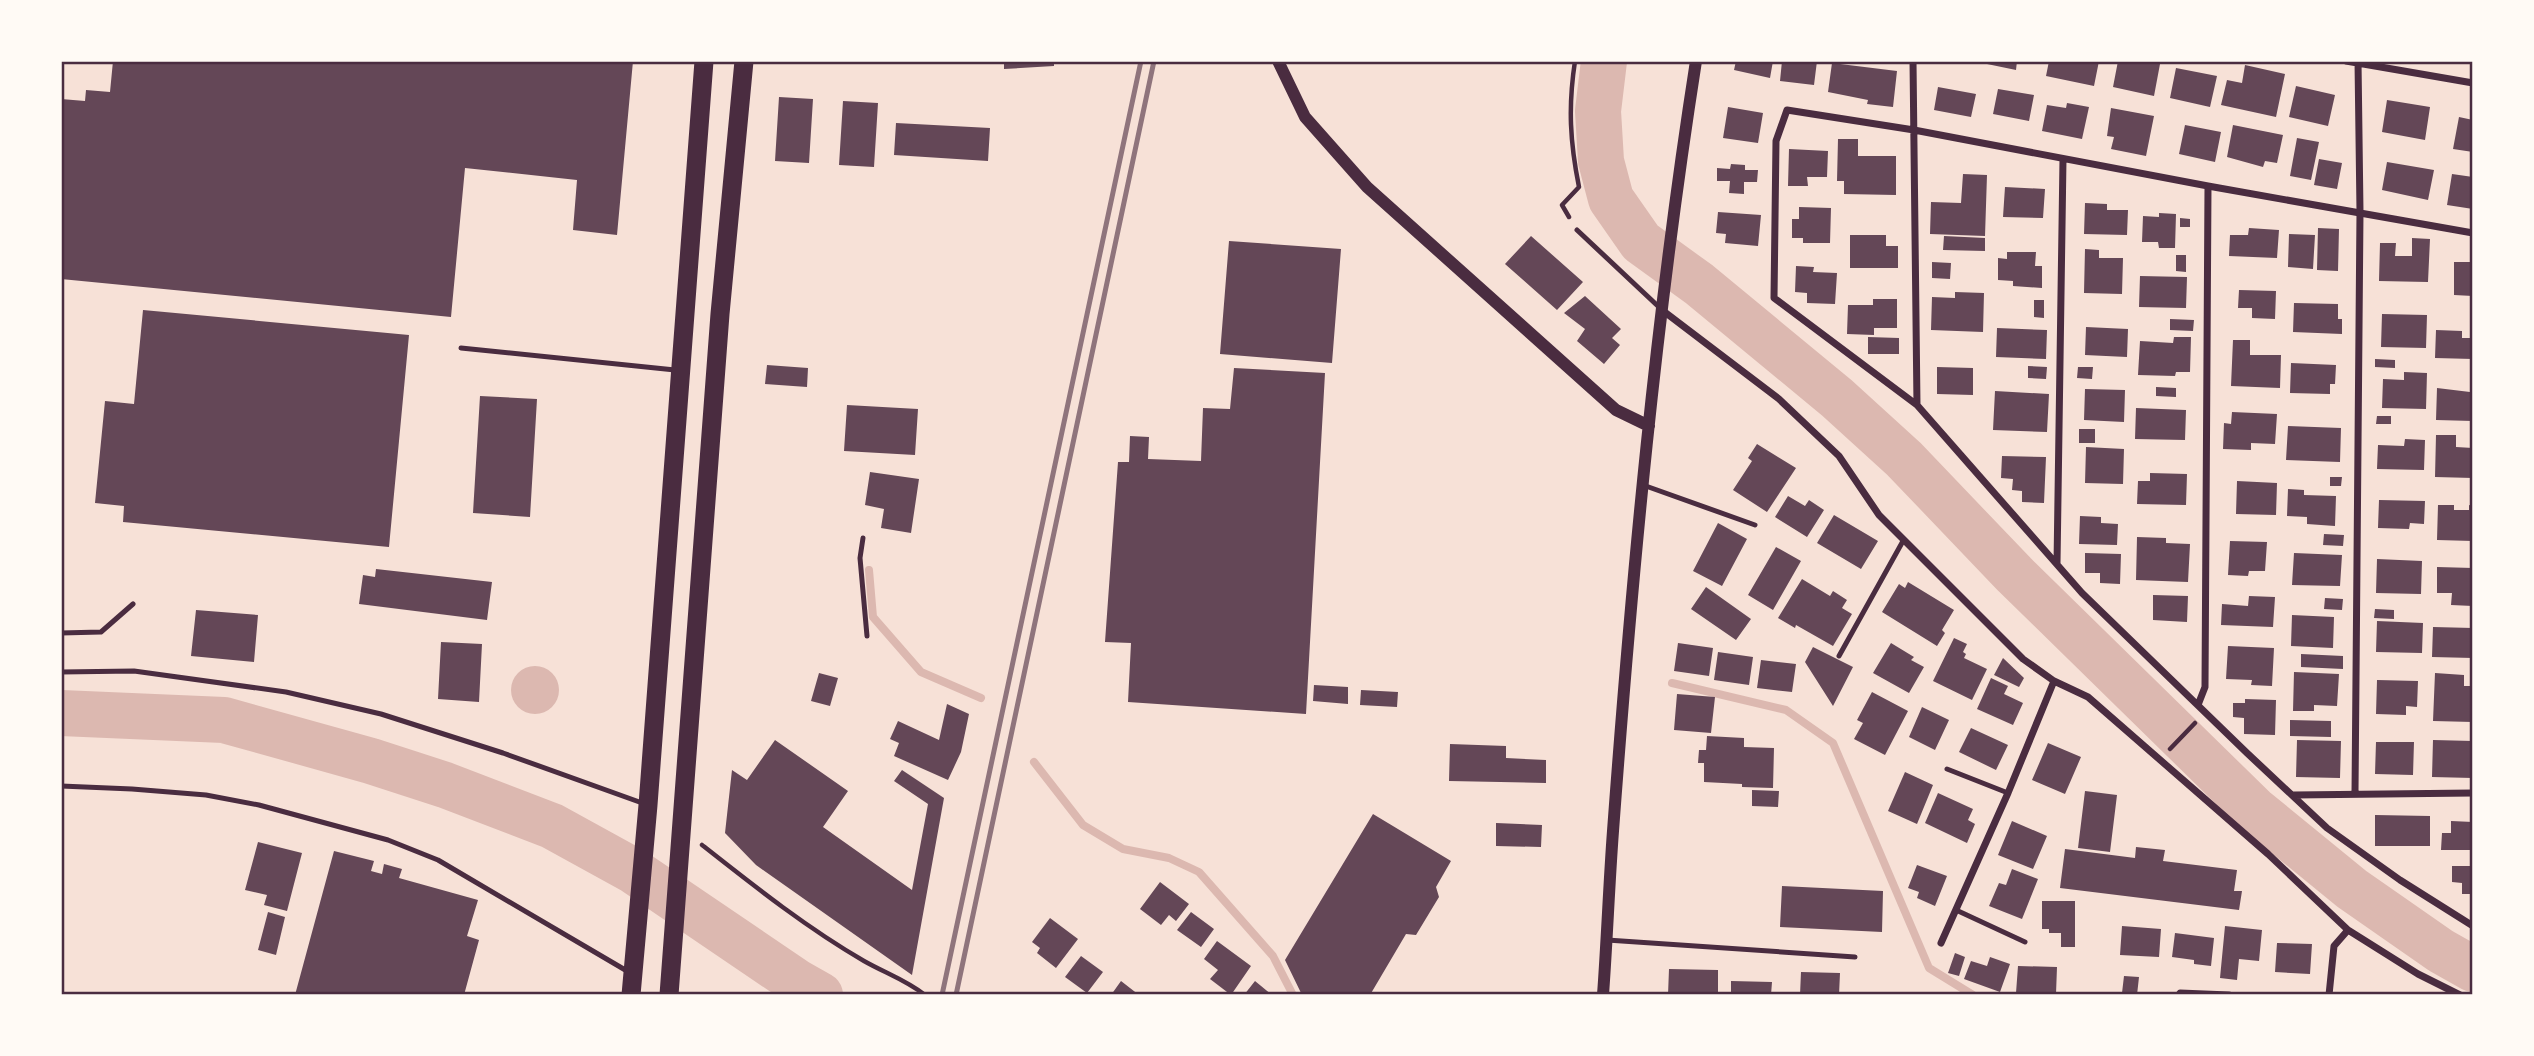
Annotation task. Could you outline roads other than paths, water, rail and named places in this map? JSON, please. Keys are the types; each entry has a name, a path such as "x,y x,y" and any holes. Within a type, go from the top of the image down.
{"highway":[{"path":"631,995 648,812 704,61"},
{"path":"669,990 720,314 744,61"}],"street":[{"path":"1278,61 1305,117 1367,187 1616,410 1648,426"},
{"path":"1603,995 1613,831 1648,426 1674,201 1696,61"},
{"path":"1913,61 1917,405"},
{"path":"2346,61 2473,83"},
{"path":"2355,793 2360,212 2358,62"},
{"path":"2473,233 1914,130 1787,110 1776,141 1774,298 1917,405 2082,593 2327,828 2400,880 2473,926"},
{"path":"2057,564 2063,159"},
{"path":"2198,705 2205,687 2208,186"},
{"path":"1662,310 1779,399 1839,456 1879,515 2023,659 2054,681 2088,697 2268,854 2348,930 2418,974 2460,995"},
{"path":"1941,943 2008,793 2054,681"},
{"path":"2294,795 2473,793"},
{"path":"2329,995 2334,946 2348,930"},
{"path":"2179,995 2229,995"}],"lane":[{"path":"1577,230 1662,310"},
{"path":"461,348 682,370"},
{"path":"1643,485 1755,525"},
{"path":"863,538 860,558 867,636"},
{"path":"1839,656 1903,541"},
{"path":"61,633 101,632 133,604"},
{"path":"61,672 134,671 286,692 381,714 503,753 648,812"},
{"path":"1947,769 2008,793"},
{"path":"61,786 206,795 259,805 388,840 438,860 634,968"},
{"path":"1956,910 2025,942"},
{"path":"1607,940 1855,957"}],"waterway":[{"path":"1604,61 1598,111 1601,161 1611,199 1641,242 1699,284 1837,398 1904,459 2014,574 2254,809 2352,889 2441,951 2473,969"},
{"path":"869,570 873,617 921,672 981,698"},
{"path":"1672,683 1786,710 1833,743 1929,968 1973,995"},
{"path":"61,713 224,720 371,761 445,785 552,826 632,870 820,995"},
{"path":"1034,762 1083,825 1123,849 1169,858 1199,872 1273,956 1293,995"}],"railway":[{"path":"942,995 1141,61"},
{"path":"956,995 1154,61"}]}
